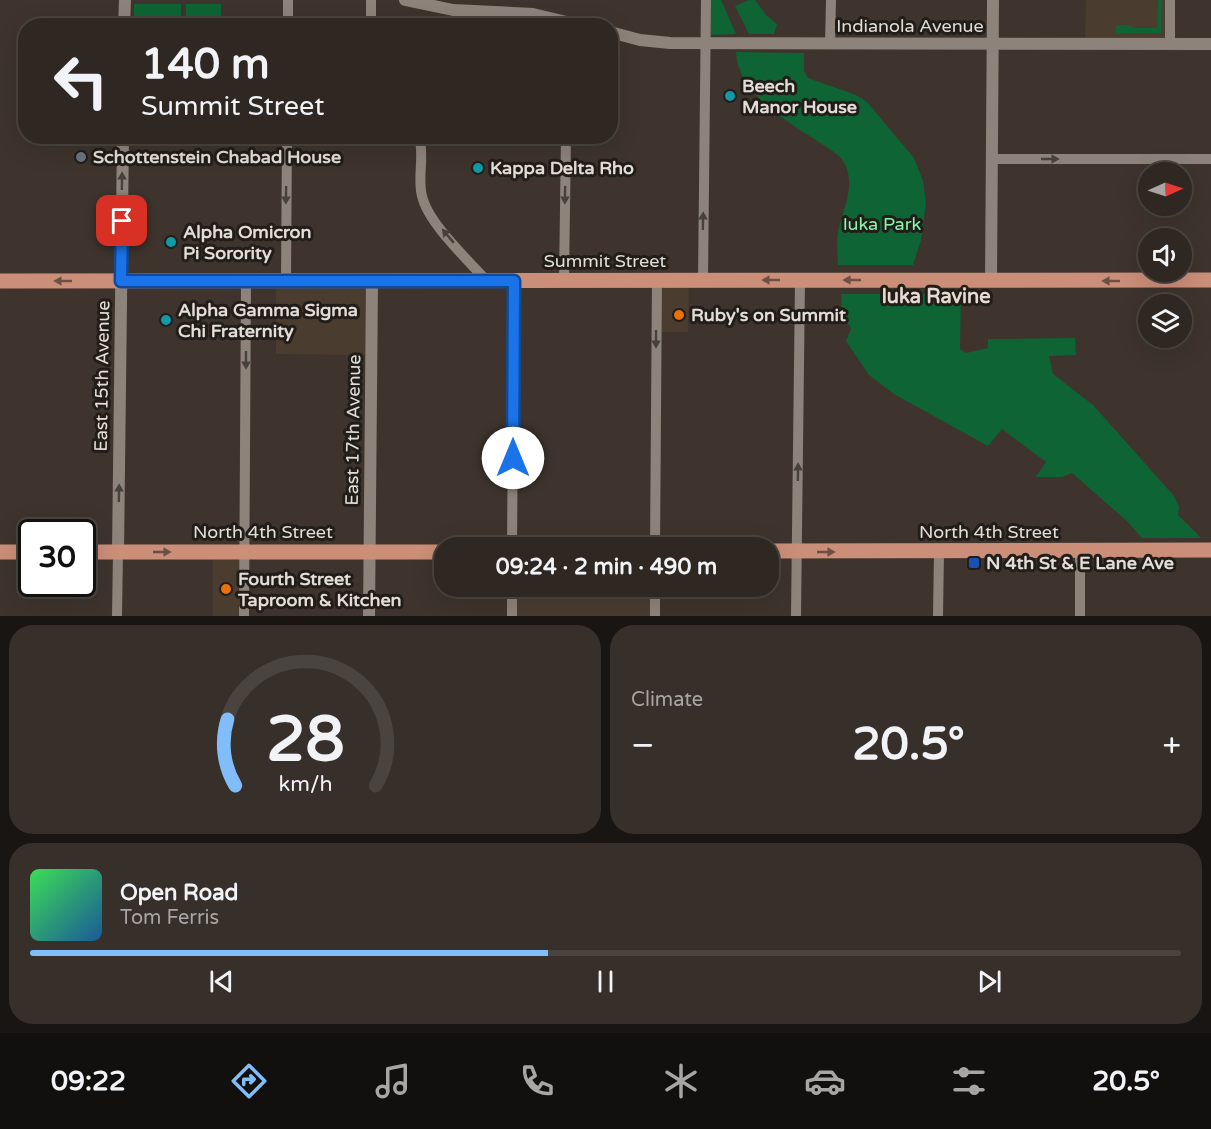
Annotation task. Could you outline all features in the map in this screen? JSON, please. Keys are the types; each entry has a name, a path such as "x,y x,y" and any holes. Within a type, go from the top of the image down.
{"main road":[{"name":"Summit Street","path":"0,281 1211,280"},
{"name":"North 4th Street","path":"779,551 1211,550"},
{"path":"0,552 18,552"},
{"name":"North 4th Street","path":"96,552 434,552"}],"street":[{"path":"124,0 124,18"},
{"path":"288,0 288,18"},
{"path":"371,0 371,18"},
{"path":"405,0 453,10 533,14 546,18"},
{"path":"703,280 706,0"},
{"path":"830,44 831,0"},
{"path":"992,280 993,0"},
{"path":"1170,0 1170,44"},
{"name":"Indianola Avenue","path":"618,34 640,40 705,44 1211,44"},
{"name":"East 15th Avenue","path":"117,616 123,144"},
{"path":"286,280 287,144"},
{"path":"420,144 420,188 425,206 486,280"},
{"path":"564,280 566,144"},
{"path":"992,159 1211,159"},
{"path":"244,616 246,280"},
{"path":"655,537 657,280"},
{"path":"795,616 800,280"},
{"name":"East 17th Avenue","path":"369,616 372,281"},
{"path":"512,537 514,281"},
{"path":"938,616 939,552"},
{"path":"1080,552 1080,616"},
{"path":"512,597 512,616"},
{"path":"654,616 655,597"}],"shaded area":[{"path":"1086,0 1169,0 1169,45 1085,44"},
{"path":"276,278 375,278 375,355 276,354"},
{"path":"658,282 689,283 688,332 657,332"},
{"path":"213,554 242,554 242,616 213,616"},
{"path":"514,597 655,597 656,616 514,616"}],"green space":[{"path":"711,0 721,0 736,34 711,35"},
{"path":"755,0 766,15 777,24 774,34 749,34 735,6"},
{"path":"1158,0 1162,0 1161,33 1116,33 1116,25 1131,25 1132,28 1157,28"},
{"path":"134,4 181,4 181,18 134,18"},
{"path":"186,4 221,4 221,18 186,18"},
{"name":"Iuka Park","path":"736,52 804,53 804,71 808,78 856,95 867,102 914,158 923,181 926,203 921,240 913,265 838,265 838,232 849,186 847,169 835,153 769,108 757,96 746,83 739,68"},
{"path":"841,294 961,294 960,349 966,353 988,348 988,339 1075,338 1076,355 1049,356 1053,374 1093,405 1174,496 1179,507 1178,515 1201,538 1142,538 1127,521 1072,473 1062,477 1036,477 1046,462 1002,429 988,446 894,394 869,375 846,341 851,329 842,312"}],"place":[{"name":"Beech Manor House","path":"730,96"},
{"name":"Schottenstein Chabad House","path":"81,157"},
{"name":"Kappa Delta Rho","path":"478,168"},
{"name":"Alpha Omicron Pi Sorority","path":"171,242"},
{"name":"Ruby's on Summit","path":"679,315"},
{"name":"Alpha Gamma Sigma Chi Fraternity","path":"166,320"},
{"name":"N 4th St & E Lane Ave","path":"974,563"},
{"name":"Fourth Street Taproom & Kitchen","path":"226,589"}],"district":[{"name":"Iuka Ravine","path":"936,296"}],"route":[{"path":"122,221 121,281 514,281 513,458"}]}
